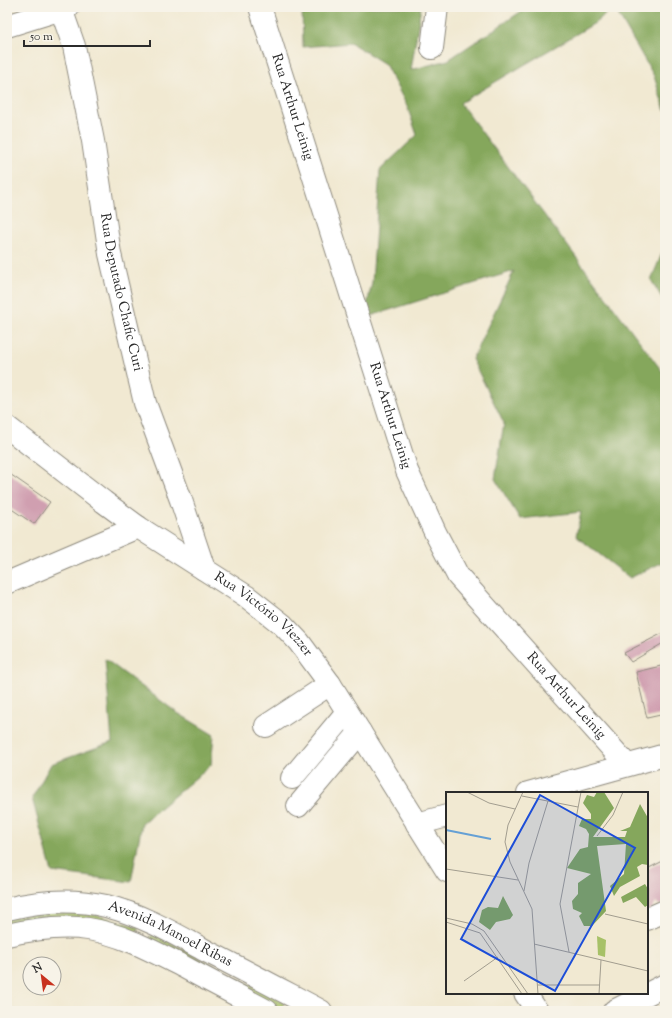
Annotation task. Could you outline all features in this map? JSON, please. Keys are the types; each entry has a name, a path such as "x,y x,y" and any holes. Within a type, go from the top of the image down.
{"street":[{"name":"Rua Arthur Leinig","path":"260,7 408,471 435,532 458,576 627,765"},
{"path":"432,48 437,7"},
{"path":"7,26 65,8"},
{"name":"Rua Deputado Chafic Curi","path":"65,8 93,141 110,254 145,403 181,500 204,569"},
{"name":"Rua Victório Viezzer","path":"7,427 138,527 246,596 283,625 299,642 330,684 446,869"},
{"path":"7,583 138,527"},
{"path":"266,726 330,684"},
{"path":"292,778 348,712"},
{"path":"298,806 360,732"},
{"path":"532,792 665,755"},
{"path":"417,824 446,816"},
{"name":"Avenida Manoel Ribas","path":"7,909 38,903 62,902 105,906 125,912 170,932 321,1011"},
{"path":"648,919 665,911"},
{"name":"Avenida Manoel Ribas","path":"7,935 50,928 71,927 89,929 112,935 137,944 158,954 261,1010"},
{"path":"648,994 665,985"},
{"path":"526,994 537,1011"},
{"path":"614,1011 647,994"}],"green space":[{"path":"302,7 421,7 411,70 448,60 528,7 614,7 595,23 460,103 665,375 665,561 630,578 576,536 581,512 520,519 495,479 504,423 472,359 514,271 364,318 372,283 380,170 417,135 407,106 385,64 351,43 303,47"},
{"path":"614,7 665,7 665,111 654,76"},
{"path":"665,246 665,303 651,280"},
{"path":"105,659 176,712 214,735 211,765 142,823 131,882 52,872 32,798 51,764 112,742"},
{"path":"46,912 95,915 138,927 138,931 133,933 74,918 42,917 7,924 7,918"},
{"path":"154,934 284,1003 283,1007 279,1008 150,941 150,937"}],"building":[{"path":"7,472 50,502 34,524 7,506"},
{"path":"665,632 665,642 631,662 624,653"},
{"path":"665,665 665,714 647,718 636,672"},
{"path":"665,860 665,904 659,905 656,902 648,914 648,868"}]}
